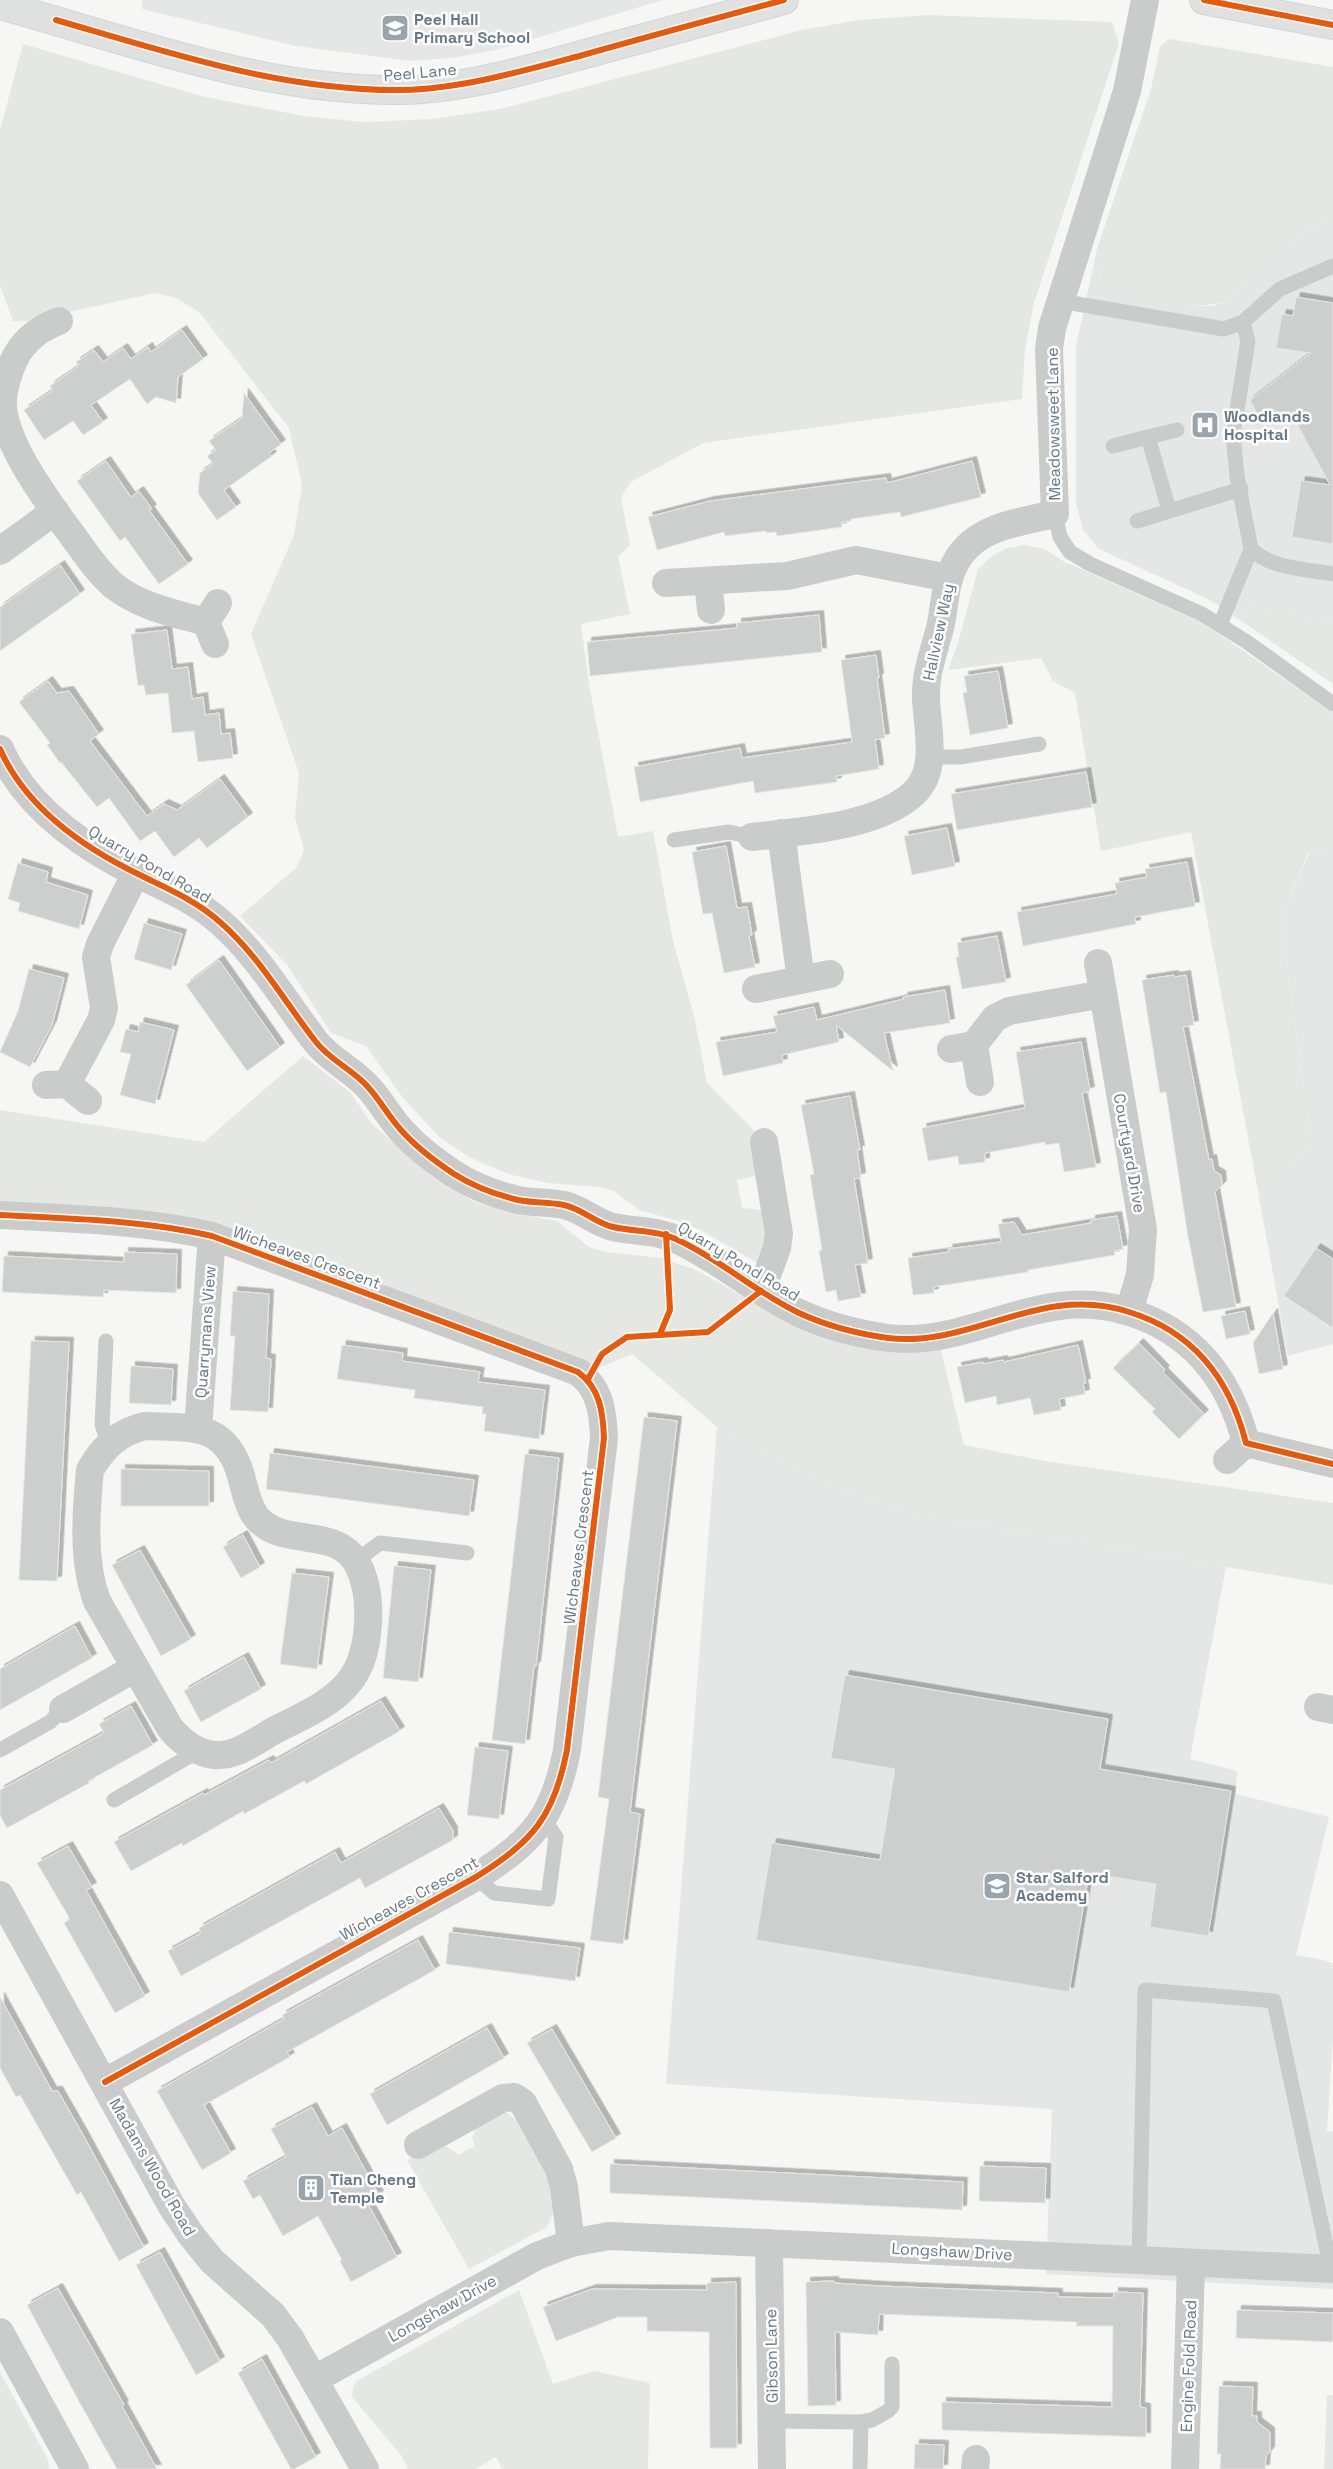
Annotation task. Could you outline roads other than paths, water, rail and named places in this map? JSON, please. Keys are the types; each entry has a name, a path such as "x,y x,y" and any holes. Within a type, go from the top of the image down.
{"main road":[{"name":"Peel Lane","path":"0,5 224,69 315,85 404,90 487,78 543,65 784,0"},
{"path":"1221,1 1269,6 1333,25"}],"street":[{"name":"Meadowsweet Lane","path":"1055,514 1050,349 1052,328 1127,91 1145,0"},
{"path":"59,321 37,331 26,340 14,357 5,386 2,405 6,425 13,444 55,511 96,567 114,585 133,598 155,608 213,623"},
{"path":"0,551 55,511"},
{"name":"Hallview Way","path":"752,837 858,821 881,814 915,792 928,771 930,757 925,695 929,664 940,628 949,578 959,557 972,540 988,531 1009,524 1055,514"},
{"path":"666,583 787,576 856,560 949,578"},
{"path":"708,580 711,610"},
{"name":"Quarry Pond Road","path":"3,764 46,812 69,833 136,873 178,893 220,921 269,976 318,1046 364,1082 401,1130 455,1175 484,1189 518,1200 562,1204 606,1225 666,1234 714,1259 761,1291 807,1316 831,1324 889,1338 921,1338 952,1333 1047,1306 1095,1305 1129,1311 1159,1324 1185,1341 1208,1364 1226,1387 1239,1414 1237,1451 1333,1464"},
{"path":"781,833 801,980"},
{"path":"88,1101 57,1084 101,1020 104,1008 96,956 100,944 136,873"},
{"name":"Courtyard Drive","path":"1098,963 1143,1229 1140,1275 1129,1311"},
{"path":"756,989 830,974"},
{"path":"980,1082 963,1046 995,1018 1009,1011 1103,994"},
{"path":"761,1291 777,1248 779,1234 762,1192 764,1142"},
{"name":"Wicheaves Crescent","path":"0,1215 134,1222 176,1228 212,1236 566,1366 588,1379 601,1405 604,1438 567,1750 561,1782 553,1802 543,1818 530,1835 513,1851 476,1877 105,2082"},
{"name":"Quarrymans View","path":"198,1428 212,1236"},
{"path":"145,1426 198,1428 218,1436 231,1453 240,1471 248,1503 257,1518 269,1529 284,1535 320,1540 336,1545 348,1552 356,1561 365,1580 368,1618 363,1651 349,1682 324,1702 246,1747 230,1753 215,1755 200,1750 180,1739 170,1728 97,1601 88,1567 90,1470 98,1456 110,1444 132,1429 145,1426"},
{"path":"63,1709 135,1668"},
{"name":"Madams Wood Road","path":"0,1895 105,2082 171,2205 190,2234 212,2261 272,2315 290,2338 315,2378 365,2469"},
{"path":"418,2145 458,2134 503,2098 514,2097 523,2103 559,2169 564,2187 571,2243"},
{"name":"Longshaw Drive","path":"315,2378 515,2267 571,2243 609,2236 1332,2269"},
{"name":"Gibson Lane","path":"769,2243 772,2469"},
{"name":"Engine Fold Road","path":"1185,2469 1191,2263"},
{"path":"0,2332 75,2469"}],"lane":[{"path":"1060,301 1224,330 1243,322 1280,289 1333,266"},
{"path":"1220,625 1251,549 1233,435 1248,341 1243,322"},
{"path":"1112,446 1177,430"},
{"path":"1148,437 1169,510"},
{"path":"1137,521 1241,489"},
{"name":"Meadowsweet Lane","path":"1055,514 1060,537 1070,552 1090,564 1202,614 1333,704"},
{"path":"1251,549 1262,559 1278,565 1333,574"},
{"path":"930,757 960,757 1039,744"},
{"path":"674,840 729,832 752,837"},
{"path":"106,1340 102,1425 110,1444"},
{"path":"356,1561 380,1543 467,1553"},
{"path":"0,1750 50,1722 63,1709"},
{"path":"114,1800 200,1750"},
{"path":"476,1877 494,1893 548,1899 556,1836 543,1818"},
{"path":"1138,2260 1145,1990 1274,2001 1332,2269"},
{"path":"772,2421 861,2422 872,2420 892,2407 892,2364"},
{"path":"860,2469 861,2422"}],"place":[{"name":"Peel Hall Primary School","path":"395,28"},
{"name":"Woodlands Hospital","path":"1205,425"},
{"name":"Star Salford Academy","path":"997,1886"},
{"name":"Tian Cheng Temple","path":"311,2188"}]}
